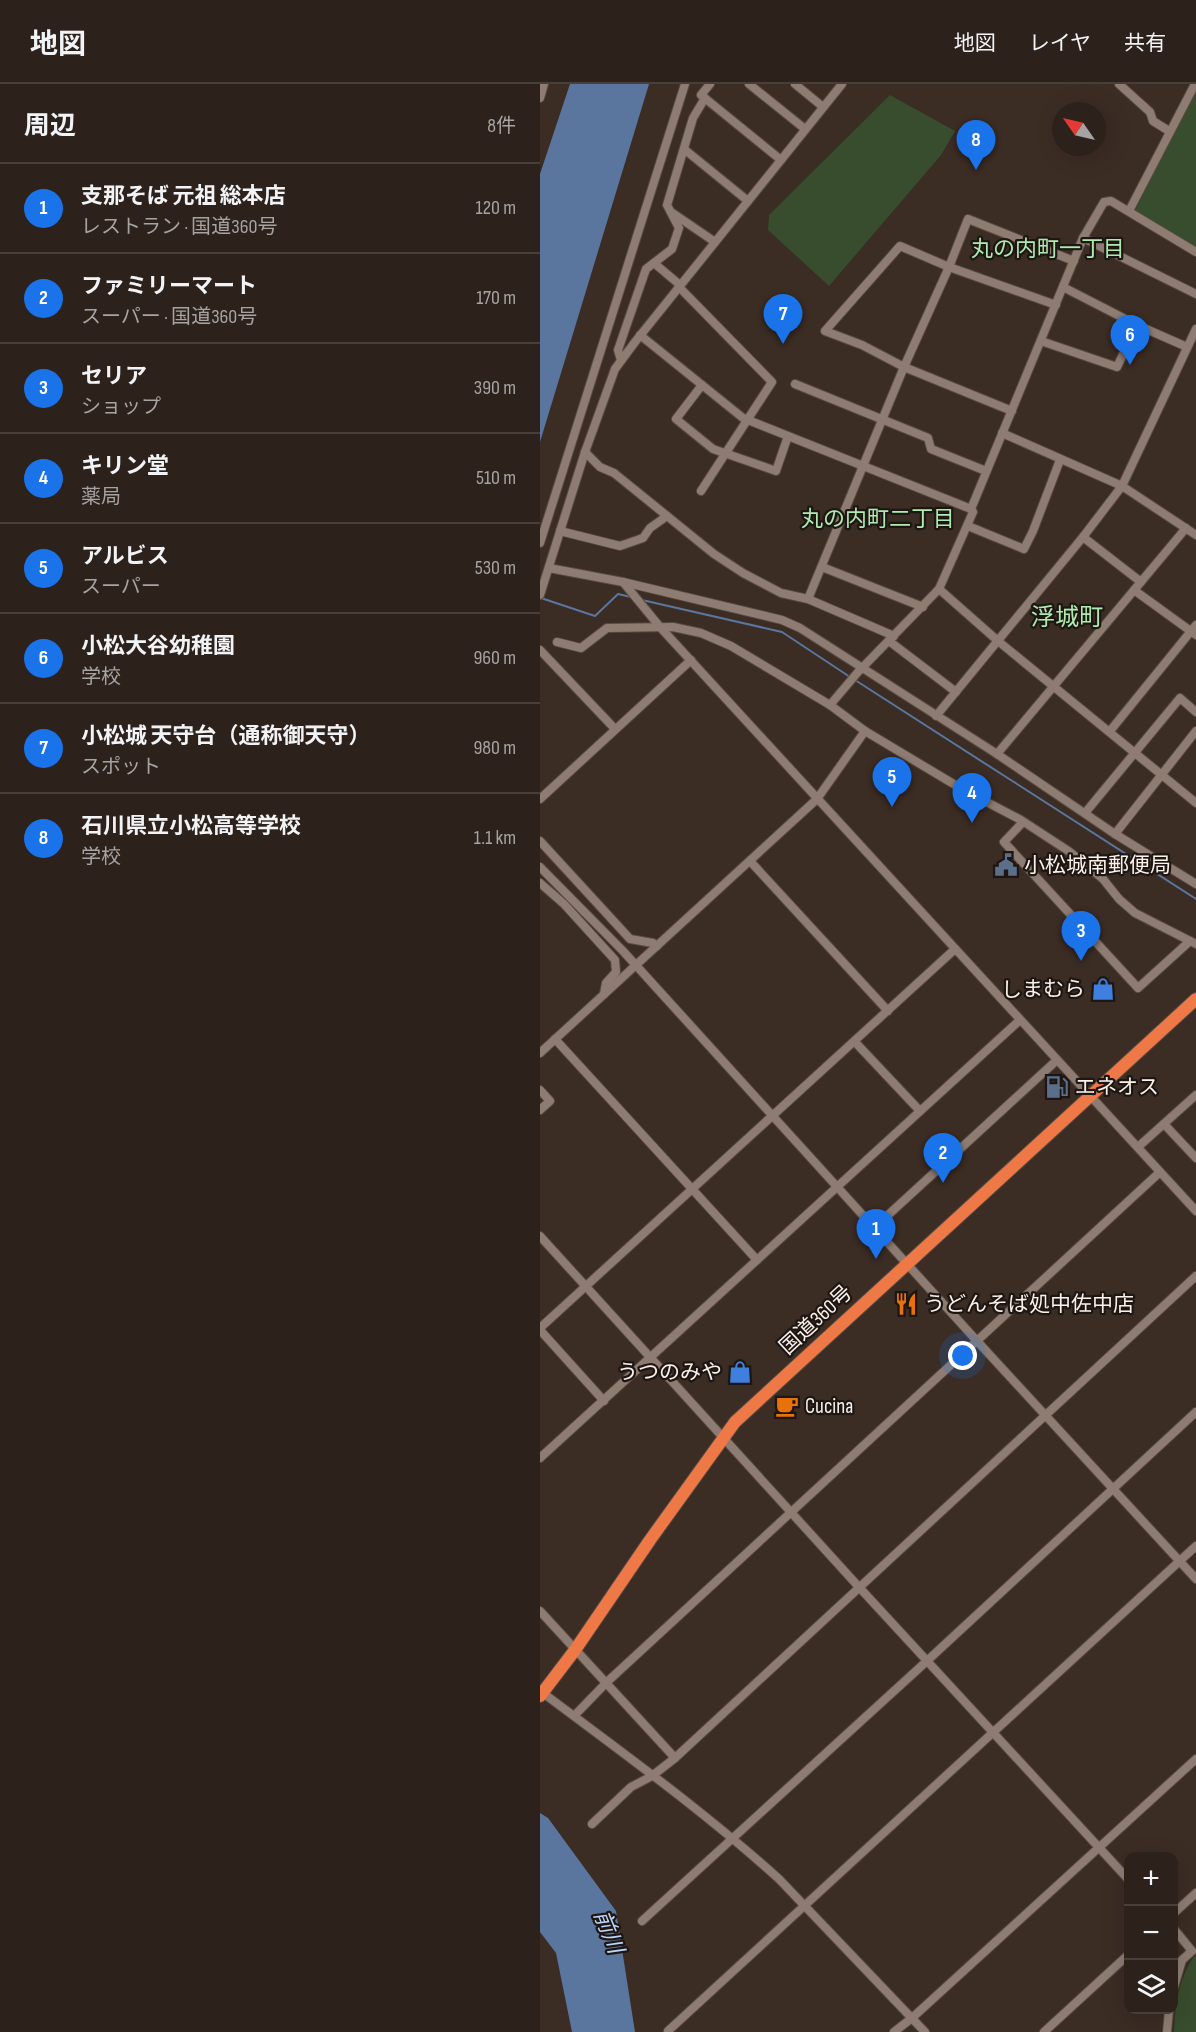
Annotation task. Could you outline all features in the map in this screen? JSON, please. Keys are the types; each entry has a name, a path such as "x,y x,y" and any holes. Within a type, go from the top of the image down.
{"highway":[{"name":"国道360号","path":"541,1697 740,1416 1196,999"}],"street":[{"path":"540,543 685,84"},
{"path":"710,84 701,95 781,160"},
{"path":"749,84 806,129"},
{"path":"795,84 823,107"},
{"path":"540,595 585,452 615,369 842,84"},
{"path":"1119,84 1150,112 1152,121 1169,131"},
{"path":"1130,211 1195,84"},
{"path":"540,98 542,85"},
{"path":"621,360 618,350 646,269 672,249 679,228 667,205 693,118 705,98"},
{"path":"684,149 748,201"},
{"path":"830,705 860,670 939,589 968,526 973,512 971,509 1083,238 1104,202 1110,201 1130,211 1196,252"},
{"path":"670,212 676,213 715,242"},
{"path":"808,599 968,219 1074,261"},
{"path":"1083,238 1196,294"},
{"path":"1012,411 904,367 862,345 825,331 900,246 949,267 1056,305"},
{"path":"654,263 772,382 701,491"},
{"path":"1063,287 1137,325 1187,347"},
{"path":"1041,341 1116,368 1137,325"},
{"path":"936,716 1122,486 1196,329"},
{"path":"640,335 748,420 971,509"},
{"path":"795,384 928,438 931,449 987,471"},
{"path":"702,385 676,419 712,449 776,471 788,436"},
{"path":"1002,434 1122,486 1196,534"},
{"path":"585,452 600,467 614,472 714,555 781,592 808,599 892,638 956,692"},
{"path":"968,526 1024,549 1060,460"},
{"path":"560,531 620,546 643,538 650,528 667,516"},
{"path":"997,754 1186,528"},
{"path":"1083,537 1141,582"},
{"path":"822,567 923,607"},
{"path":"549,568 623,582 782,620 800,628 860,670 997,754 1115,834 1196,884"},
{"path":"623,582 660,627 1196,1211"},
{"path":"939,589 998,641 1055,685 1196,803"},
{"path":"1110,731 1194,630 1134,590"},
{"path":"557,642 581,648 607,628 673,627 701,633 731,646 830,705 865,731 962,789 1023,822 1070,852 1136,913 1193,943 1138,988 1004,842 1023,822"},
{"path":"540,650 615,729"},
{"path":"540,799 691,660"},
{"path":"1085,813 1180,698 1196,712"},
{"path":"540,1053 818,799 865,731"},
{"path":"1115,834 1196,731"},
{"path":"540,842 630,939 653,943 657,946"},
{"path":"750,861 888,1011"},
{"path":"540,867 623,951 1196,1579"},
{"path":"540,883 564,904 615,960 616,972 606,983 604,994"},
{"path":"604,1401 540,1329 956,949"},
{"path":"540,1458 1020,1020"},
{"path":"555,1039 757,1260"},
{"path":"855,1041 920,1111"},
{"path":"875,1227 1056,1060"},
{"path":"540,1090 550,1101 540,1110"},
{"path":"1138,1148 1195,1098"},
{"path":"1164,1124 1196,1158"},
{"path":"574,1716 607,1682 1160,1172"},
{"path":"540,1236 1124,1874"},
{"path":"592,1824 631,1787 652,1776 675,1758 858,1586 1196,1276"},
{"path":"642,1921 1196,1412"},
{"path":"668,2031 1196,1546"},
{"path":"540,1611 675,1758"},
{"path":"541,1697 574,1716 732,1838 779,1879 925,2032"},
{"path":"894,2032 1196,1759"},
{"path":"1178,1909 1196,1893"},
{"path":"1178,1935 1192,1951 1182,1960 1178,1972"},
{"path":"1044,2032 1124,1958"},
{"path":"1167,2032 1169,2014"}],"green space":[{"path":"1196,88 1196,248 1135,211"},
{"path":"890,95 955,131 941,155 829,286 768,230 769,215"},
{"path":"1196,1954 1196,2032 1174,2032 1179,1991"}],"water":[{"path":"570,84 649,84 540,442 540,174"},
{"name":"前川","path":"540,1813 548,1818 616,1911 635,2032 572,2032 556,1953 540,1932"}],"waterway":[{"path":"541,598 595,616 618,594 631,597"},
{"path":"642,600 782,632 850,677"},
{"path":"855,680 1196,899"}],"place":[{"name":"石川県立小松高等学校","path":"976,170"},
{"name":"小松城 天守台（通称御天守）","path":"783,344"},
{"name":"小松大谷幼稚園","path":"1130,365"},
{"name":"アルビス","path":"892,807"},
{"name":"キリン堂","path":"972,823"},
{"name":"小松城南郵便局","path":"1006,865"},
{"name":"セリア","path":"1081,961"},
{"name":"しまむら","path":"1103,989"},
{"name":"エネオス","path":"1057,1087"},
{"name":"ファミリーマート","path":"943,1183"},
{"name":"支那そば 元祖 総本店","path":"876,1259"},
{"name":"うどんそば処中佐中店","path":"906,1304"},
{"name":"うつのみや","path":"740,1372"},
{"name":"Cucina","path":"787,1406"}],"district":[{"name":"丸の内町一丁目","path":"1048,249"},
{"name":"丸の内町二丁目","path":"878,519"},
{"name":"浮城町","path":"1067,617"}]}
